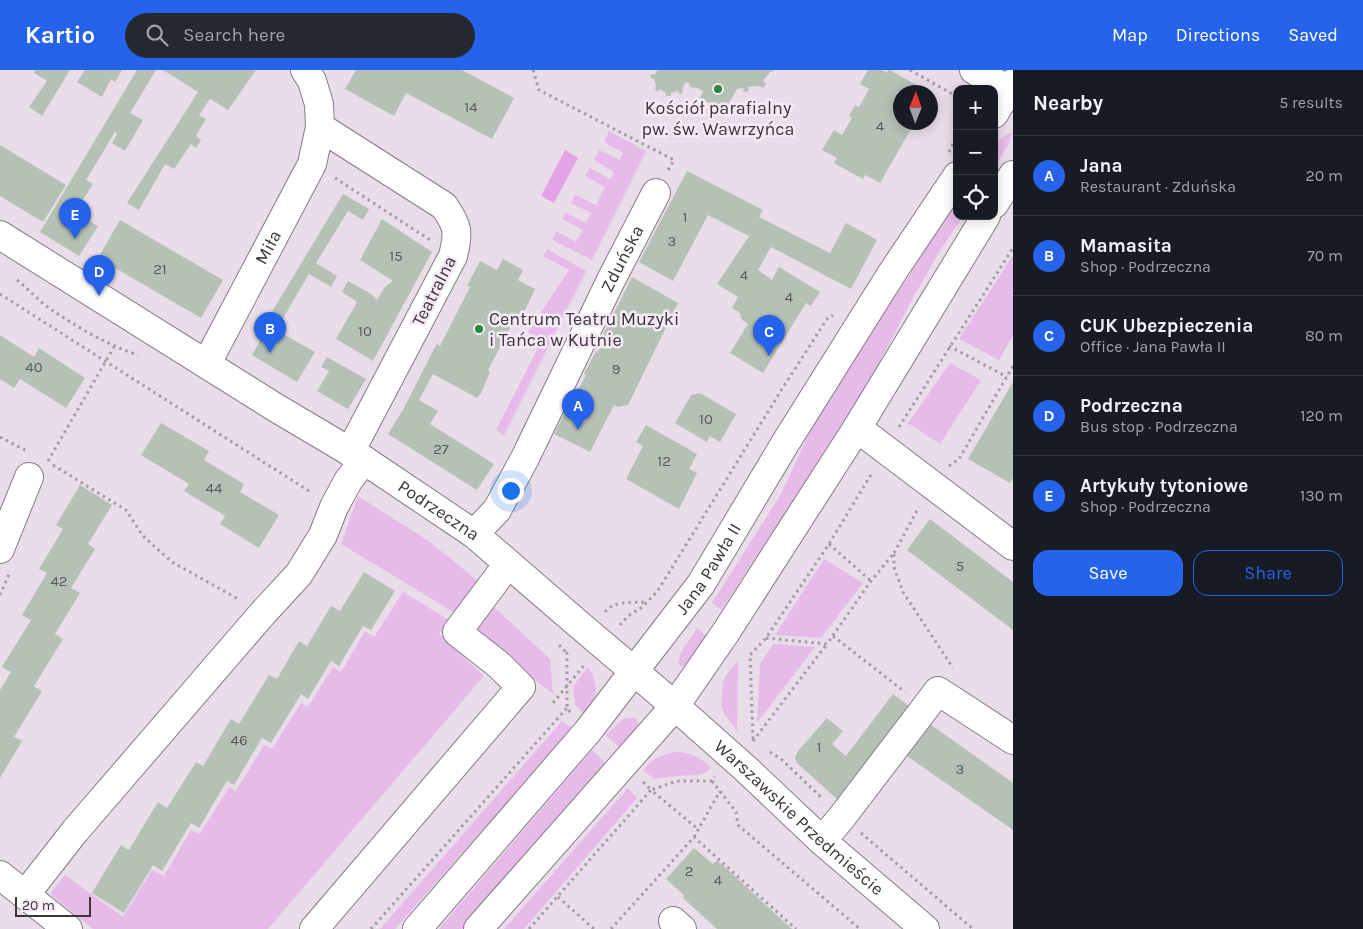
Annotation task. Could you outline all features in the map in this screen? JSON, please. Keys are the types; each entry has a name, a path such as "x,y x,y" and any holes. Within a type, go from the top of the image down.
{"street":[{"path":"974,70 1011,89 998,108"},
{"name":"Miła","path":"207,363 312,164 320,127 319,104 312,74"},
{"name":"Teatralna","path":"25,895 75,831 263,613 299,574 323,535 334,507 348,481 357,456 453,256 457,239 454,221 444,206 320,127"},
{"path":"998,198 1013,175"},
{"name":"Jana Pawła II","path":"417,929 588,731 636,672 701,584 786,442 892,274 953,182"},
{"name":"Zduńska","path":"474,534 497,510 525,458 612,278 656,193"},
{"path":"478,929 676,706 726,632 857,428 984,220"},
{"name":"Podrzeczna","path":"0,235 278,409 357,456 474,534 676,706"},
{"path":"857,428 1012,544"},
{"path":"0,549 29,477"},
{"path":"314,929 521,687 499,665 457,632 508,564"},
{"path":"822,841 937,703 1013,740"},
{"name":"Warszawskie Przedmieście","path":"676,706 822,841 923,928"},
{"path":"0,875 68,929"}],"path":[{"path":"533,70 539,90 674,160 656,193"},
{"path":"910,70 953,94"},
{"path":"312,164 436,243"},
{"path":"1007,377 949,346 1013,248"},
{"path":"17,279 48,307 114,347 140,356"},
{"path":"0,294 334,507"},
{"path":"114,347 48,461 126,510 143,536 172,562 263,613"},
{"path":"959,459 1013,366"},
{"path":"753,741 894,553 933,484"},
{"path":"829,544 871,582"},
{"path":"833,636 937,703 956,673 903,592 894,567 894,553"},
{"path":"553,703 602,644 628,616 641,608 646,602"},
{"path":"766,638 827,644"},
{"path":"554,641 568,653"},
{"path":"371,929 567,708"},
{"path":"712,781 736,812 738,825 860,929"},
{"path":"529,929 651,790 699,830"},
{"path":"611,929 694,837 720,791"},
{"path":"694,837 796,929"},
{"path":"558,897 594,929"}],"shaded area":[{"path":"609,131 646,151 592,260 552,240 556,231 576,242 583,230 562,219 566,213 586,223 591,213 571,203 575,195 596,205 605,187 585,176 590,168 610,179 614,172 594,160 599,150 620,160 623,153 604,142"},
{"path":"1012,132 1009,143 998,161 998,142 1005,135"},
{"path":"565,150 578,158 554,203 541,196"},
{"path":"953,208 953,220 960,220 914,296 858,403 721,610 712,603 781,494 819,412"},
{"path":"547,249 586,271 504,435 496,430 542,340 528,332 569,270 543,256"},
{"path":"1013,255 1013,335 999,360 959,339"},
{"path":"950,363 981,380 940,444 908,423"},
{"path":"358,496 430,542 478,581 455,613 341,544"},
{"path":"824,559 863,583 821,638 775,635"},
{"path":"403,592 449,620 439,634 484,676 268,929 93,929 50,894 65,875 123,917 152,870 164,876 191,830 200,834 229,787 236,791 264,745 272,749 301,703 308,707 333,667 341,672 365,631 374,637"},
{"path":"492,605 550,659 553,694 477,636 475,627"},
{"path":"697,628 706,635 687,664 681,667 678,663 681,652"},
{"path":"773,644 815,647 757,723 760,664"},
{"path":"738,660 737,731 724,714 721,703 723,682"},
{"path":"588,667 596,686 596,692 586,716 575,704 573,686"},
{"path":"626,718 635,718 639,724 623,751 606,735"},
{"path":"562,721 572,728 395,929 380,929"},
{"path":"592,750 607,764 462,929 439,929"},
{"path":"675,752 695,756 711,768 700,774 655,779 643,771 657,758"},
{"path":"628,788 637,798 524,929 504,929"}],"building":[{"path":"35,70 70,70 42,116 29,107 47,81 34,73"},
{"path":"85,70 122,70 115,82 111,79 102,97 77,82"},
{"path":"137,70 156,70 130,113 143,120 125,151 112,143 117,134 115,132 86,180 93,184 75,213 98,226 79,256 40,232"},
{"path":"163,70 256,70 228,110 210,99 199,115 206,119 196,136 201,140 196,148 191,144 174,169 165,164 139,210 127,203 198,92"},
{"path":"356,70 462,70 514,98 492,139 406,93 394,116 345,89"},
{"name":"Kościół parafialny pw. św. Wawrzyńca","path":"657,70 774,71 770,72 763,81 766,84 763,88 759,86 748,87 749,91 744,92 743,88 737,89 728,105 721,102 717,108 700,98 703,91 689,86 690,84 686,82 682,89 683,93 679,94 678,91 671,93 671,96 666,96 666,93 660,89 658,92 655,89 654,78 652,79 650,75 656,74"},
{"path":"868,70 882,70 887,73 890,70 916,85 893,85 893,130 910,130 880,183 865,175 863,179 834,163 837,158 822,150 834,130 842,135 852,118 849,116 855,105 859,107 869,89 860,84"},
{"path":"0,145 66,185 43,222 0,196"},
{"path":"687,171 763,210 759,217 830,253 846,223 877,240 851,289 771,247 758,270 772,280 779,267 820,292 811,306 806,303 763,373 730,353 748,324 741,319 740,313 732,308 738,297 717,284 749,236 708,215 673,281 639,262"},
{"path":"343,194 369,209 363,220 348,211 316,263 337,276 331,287 309,274 276,330 315,352 297,382 252,355 268,327 264,325"},
{"path":"382,219 432,252 373,361 336,339 357,302 342,292 348,281 371,294 377,300 384,288 393,281 360,260"},
{"path":"120,220 223,280 201,318 98,258"},
{"name":"Centrum Teatru Muzyki i Tańca w Kutnie","path":"503,259 523,270 518,280 535,289 525,310 521,315 518,313 488,370 490,372 481,393 477,398 433,374 419,400 438,411 430,424 494,464 477,490 388,434 404,408 434,349 437,344 440,346 470,287 467,286 480,261 497,270"},
{"path":"632,277 678,303 628,405 618,407 614,405 590,452 554,434 578,387 580,387 586,375 584,374 596,351 598,352 604,340 601,339"},
{"path":"0,335 34,357 39,348 85,378 66,408 20,379 14,388 0,379"},
{"path":"327,357 366,379 348,409 317,391 329,371 321,367"},
{"path":"1013,382 1013,478 1010,483 968,459"},
{"path":"700,393 736,414 720,442 710,436 707,442 675,423 691,395"},
{"path":"161,423 209,451 204,460 244,484 240,492 279,515 259,548 220,524 225,516 184,491 189,484 141,455"},
{"path":"646,425 697,454 689,469 697,473 679,509 626,479 643,446 636,442"},
{"path":"80,485 112,505 88,544 95,549 71,588 80,593 55,634 63,639 34,686 42,691 14,737 22,741 0,778 0,690 11,672 2,667 31,620 22,615 47,573 39,569 63,529 56,525"},
{"path":"930,519 1013,582 1013,630 907,550"},
{"path":"364,572 395,591 371,630 363,626 339,666 331,661 308,699 301,694 271,743 262,738 234,785 227,781 199,828 191,823 162,871 153,865 124,913 92,893 121,845 129,850 158,802 167,808 196,762 203,766 231,719 239,724 269,675 277,679 299,641 307,646 331,606 340,611"},
{"path":"893,694 909,706 837,799 797,763 795,757 798,751 827,718 843,731 832,744 846,756"},
{"path":"930,724 1013,783 1013,830 907,756"},
{"path":"694,848 713,864 717,860 792,929 717,929 683,898 684,895 666,879"}],"place":[{"name":"Kościół parafialny pw. św. Wawrzyńca","path":"718,89"},
{"name":"Artykuły tytoniowe","path":"75,239"},
{"name":"Podrzeczna","path":"99,296"},
{"name":"Centrum Teatru Muzyki i Tańca w Kutnie","path":"479,329"},
{"name":"Mamasita","path":"270,353"},
{"name":"CUK Ubezpieczenia","path":"769,356"},
{"name":"Jana","path":"578,430"}]}
